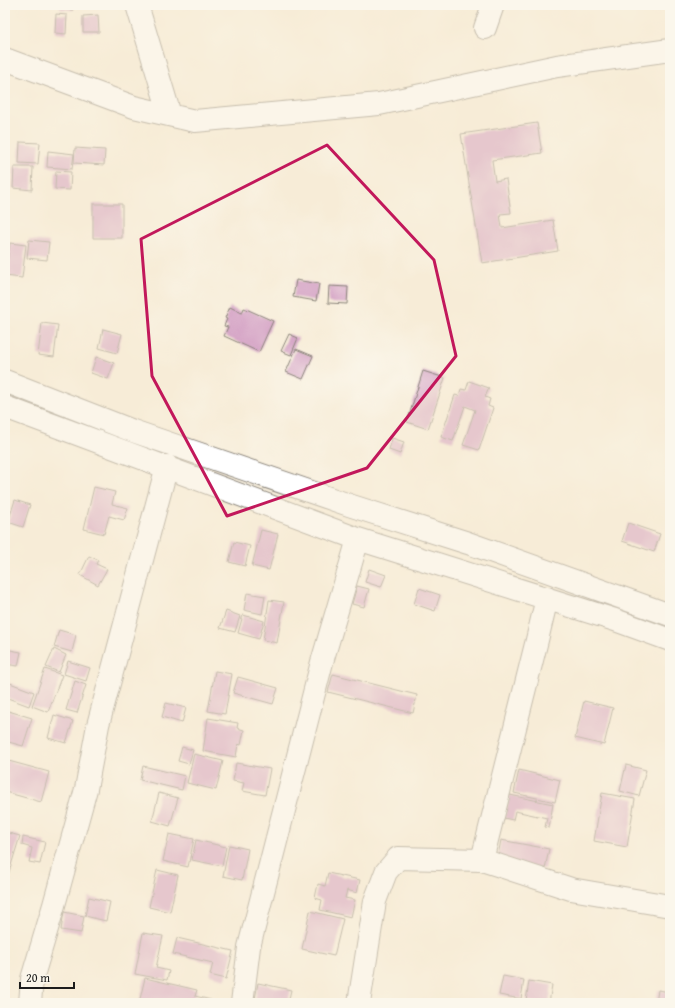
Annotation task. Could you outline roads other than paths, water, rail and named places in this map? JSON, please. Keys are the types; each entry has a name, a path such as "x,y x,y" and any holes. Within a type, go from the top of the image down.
{"street":[{"path":"137,5 170,115"},
{"path":"485,28 493,5"},
{"path":"5,59 134,107 195,121 379,104 557,66 670,50"},
{"path":"5,381 133,431 352,506 468,543 670,615"},
{"path":"5,407 358,538 547,598 670,640"},
{"path":"30,1003 32,979 86,789 98,725 167,466"},
{"path":"242,1003 249,947 322,662 358,538"},
{"path":"482,860 547,598"},
{"path":"359,1003 375,901 386,872 398,858 482,860 571,889 670,906"}]}
